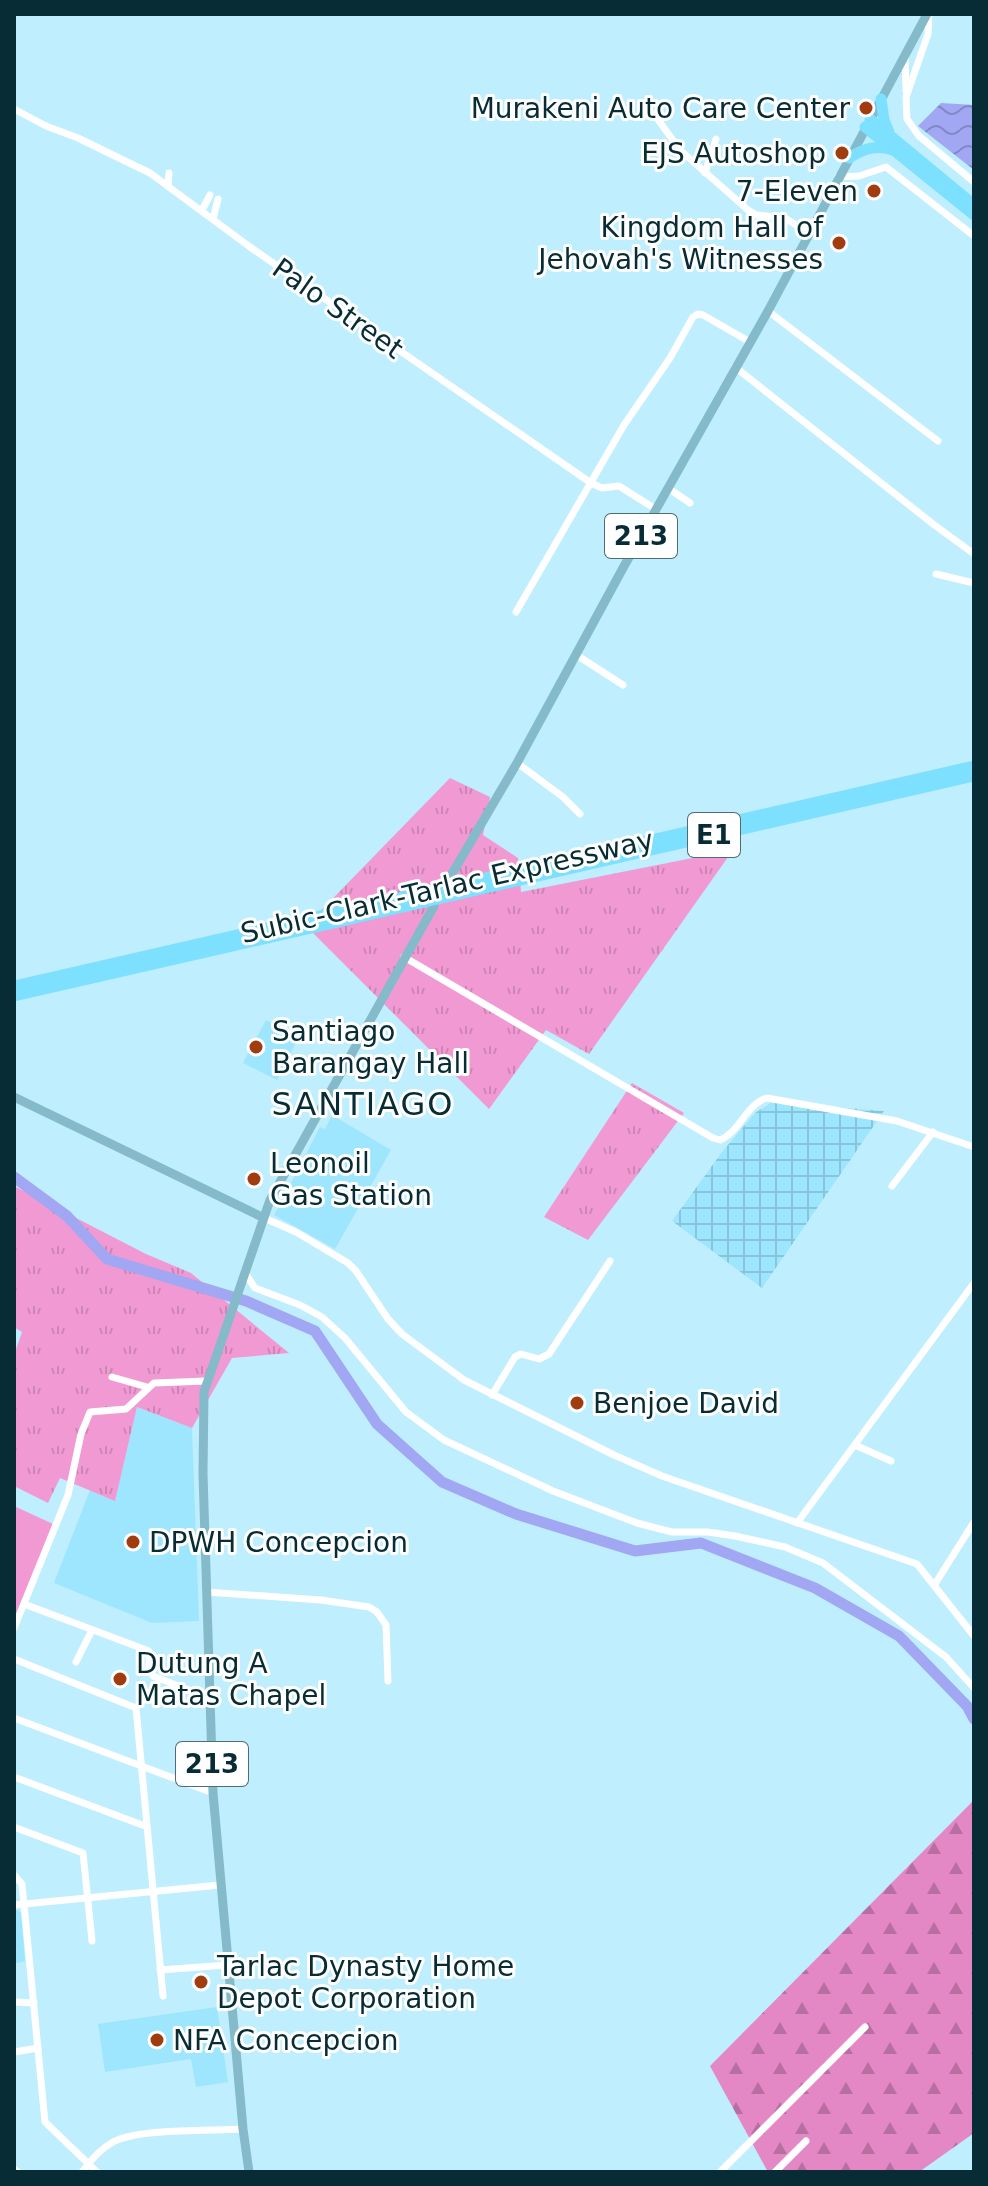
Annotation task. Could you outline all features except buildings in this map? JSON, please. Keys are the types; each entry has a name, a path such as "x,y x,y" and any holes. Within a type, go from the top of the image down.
{"highway":[{"path":"881,99 886,126 898,148 974,205"},
{"path":"868,123 974,215"},
{"path":"849,158 876,147 898,148"},
{"name":"Subic-Clark-Tarlac Expressway","path":"14,986 428,891 455,881 974,766"},
{"name":"Subic-Clark-Tarlac Expressway","path":"14,996 974,776"}],"main road":[{"name":"213","path":"455,881 575,654 768,311 928,14"},
{"name":"213","path":"249,2172 213,1793 203,1474 206,1381 262,1217 434,906"},
{"path":"14,1097 262,1217"}],"street":[{"path":"906,97 928,34 928,14"},
{"path":"905,54 907,119 912,129 974,182"},
{"name":"Palo Street","path":"14,109 150,173 591,483 609,489 619,486 657,510"},
{"path":"654,114 680,150 717,180 739,203 756,215 785,218 809,233"},
{"path":"705,173 716,139"},
{"path":"838,177 859,176 886,167 974,236"},
{"path":"168,186 169,173"},
{"path":"202,210 210,195"},
{"path":"213,219 218,199"},
{"path":"221,225 229,217"},
{"path":"768,311 938,441"},
{"path":"516,612 624,425 695,315 703,315 750,342"},
{"path":"735,367 974,554"},
{"path":"668,488 690,503"},
{"path":"936,574 974,583"},
{"path":"575,654 623,685"},
{"path":"517,763 563,797 580,814"},
{"path":"404,957 713,1138 720,1140 729,1136 758,1101 767,1098 864,1114 933,1132 974,1147"},
{"path":"892,1186 933,1132"},
{"path":"262,1217 296,1232 348,1263 364,1281 388,1319 408,1340 443,1366 492,1395 662,1476 875,1552 911,1561 935,1584 974,1636"},
{"path":"492,1395 515,1357 521,1354 539,1359 549,1354 610,1261"},
{"path":"242,1275 255,1288 322,1317 354,1348 406,1412 444,1440 553,1491 637,1523 672,1532 735,1536 785,1547 823,1563 946,1657 974,1688"},
{"path":"797,1523 974,1283"},
{"path":"112,1377 147,1387"},
{"path":"14,1628 68,1495 88,1416 94,1410 126,1409 147,1387 161,1381 206,1381"},
{"path":"855,1445 891,1461"},
{"path":"935,1584 974,1522"},
{"path":"206,1592 369,1607 386,1625 388,1681"},
{"path":"24,1604 149,1651"},
{"path":"76,1662 92,1630"},
{"path":"150,1638 149,1668 153,1676 209,1698"},
{"path":"14,1659 136,1708 163,1996"},
{"path":"14,1718 213,1793"},
{"path":"14,1777 145,1826"},
{"path":"14,1827 83,1853 92,1941"},
{"path":"14,1875 22,1884 45,2122 84,2168 97,2172"},
{"path":"14,1905 220,1885"},
{"path":"160,1970 227,1965"},
{"path":"14,2002 34,2003"},
{"path":"720,2172 865,2027"},
{"path":"14,2052 38,2048"},
{"path":"84,2168 100,2151 118,2139 243,2129"},
{"path":"775,2172 806,2141"}],"shaded area":[{"path":"266,1020 299,1037 277,1080 243,1063"},
{"path":"772,1102 884,1111 762,1288 672,1221 722,1152 755,1113"},
{"path":"332,1115 391,1150 335,1249 274,1215 320,1127 325,1129"},
{"name":"DPWH Concepcion","path":"137,1407 192,1428 199,1621 152,1623 54,1583 90,1490 115,1500"},
{"path":"14,1911 21,1913 25,1961 14,1964"},
{"path":"217,2007 228,2082 196,2087 191,2059 105,2072 98,2024"}],"green space":[{"path":"450,778 490,797 483,835 518,858 521,892 733,850 589,1054 546,1030 489,1109 306,926"},
{"path":"632,1083 684,1113 588,1240 544,1217"},
{"path":"14,1186 146,1254 191,1273 289,1353 232,1358 192,1428 137,1407 115,1501 60,1478 48,1503 14,1486 14,1355 22,1332 14,1327"},
{"path":"14,1506 53,1524 14,1622"},
{"path":"974,1800 974,2133 919,2172 768,2172 710,2066"}],"water":[{"path":"941,103 974,105 974,170 918,126"}],"waterway":[{"path":"14,1177 67,1216 107,1259 246,1301 315,1331 377,1424 442,1482 516,1514 635,1551 701,1543 815,1588 899,1636 967,1706 974,1719"}],"place":[{"name":"Murakeni Auto Care Center","path":"866,108"},
{"name":"EJS Autoshop","path":"842,153"},
{"name":"7-Eleven","path":"874,191"},
{"name":"Kingdom Hall of Jehovah's Witnesses","path":"839,243"},
{"name":"Santiago Barangay Hall","path":"256,1047"},
{"name":"Leonoil Gas Station","path":"254,1179"},
{"name":"Benjoe David","path":"577,1403"},
{"name":"DPWH Concepcion","path":"133,1542"},
{"name":"Dutung A Matas Chapel","path":"120,1679"},
{"name":"Tarlac Dynasty Home Depot Corporation","path":"201,1982"},
{"name":"NFA Concepcion","path":"157,2040"}],"district":[{"name":"SANTIAGO","path":"363,1104"}]}
